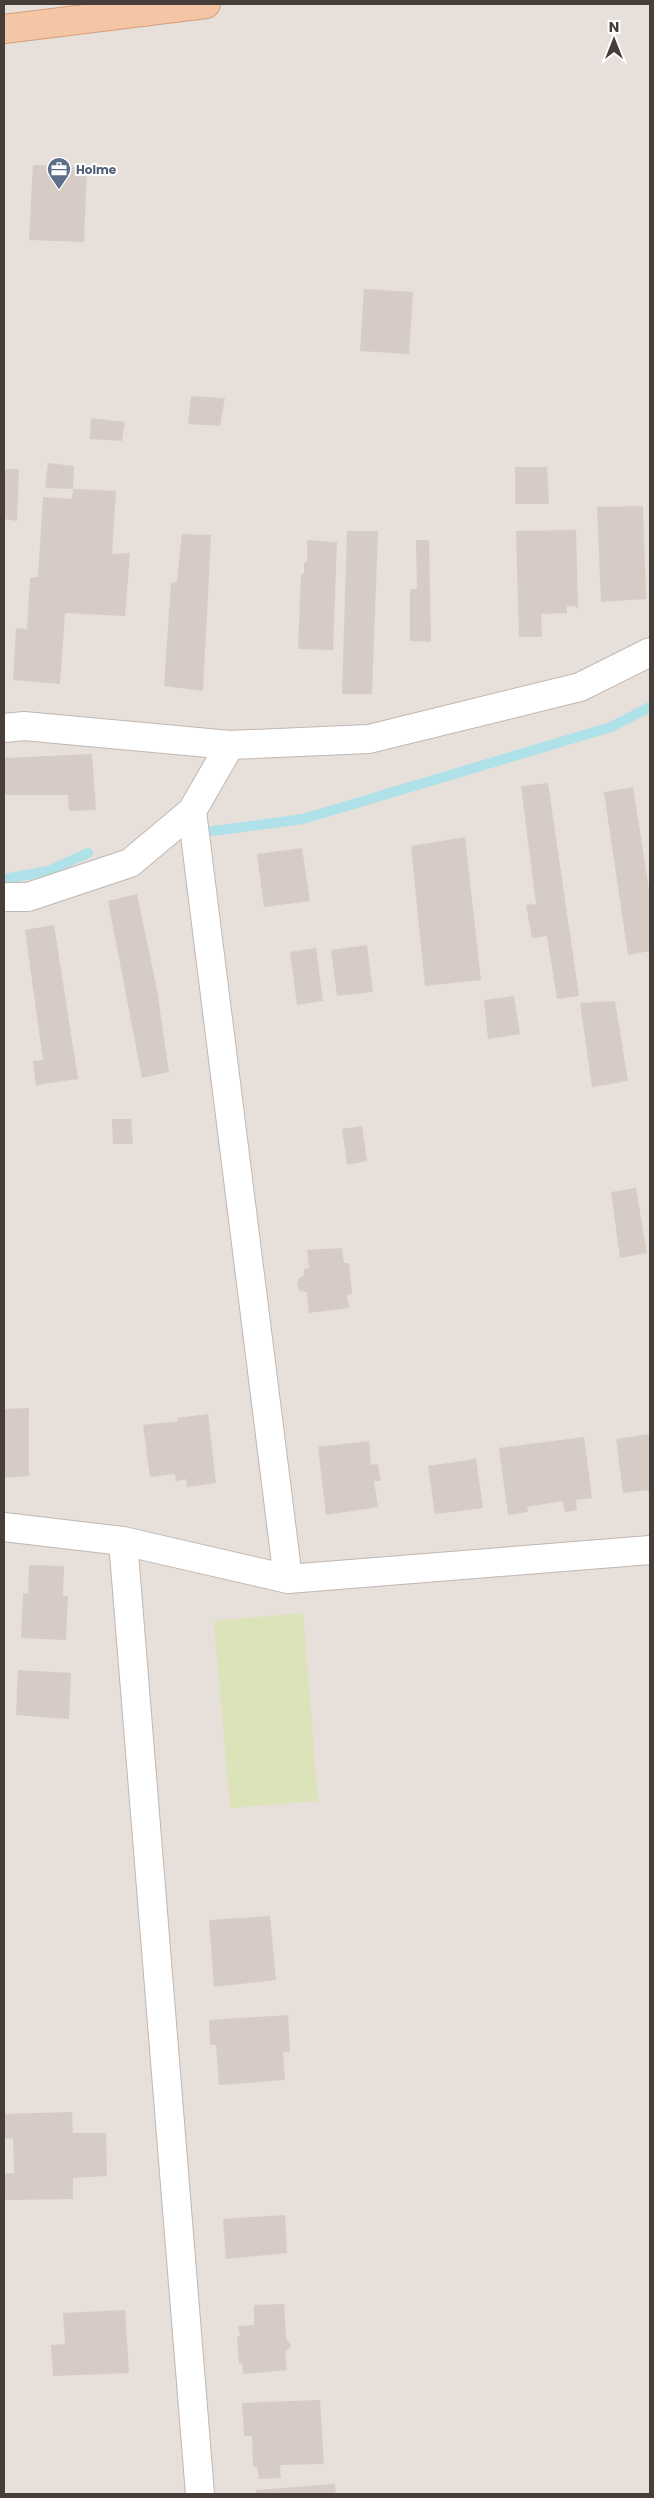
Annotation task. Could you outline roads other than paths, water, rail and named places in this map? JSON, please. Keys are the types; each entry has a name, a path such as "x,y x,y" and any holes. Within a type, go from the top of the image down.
{"main road":[{"path":"4,29 206,4"}],"street":[{"path":"4,728 24,726 230,745 369,739 580,687 650,652"},
{"path":"4,897 28,897 130,863 192,811 230,745"},
{"path":"192,811 288,1579"},
{"path":"4,1527 123,1540 288,1579 650,1550"},
{"path":"123,1540 200,2494"}],"waterway":[{"path":"213,831 303,819 611,727 650,707"},
{"path":"4,879 48,871 88,853"}],"place":[{"name":"Holme","path":"59,190"}]}
